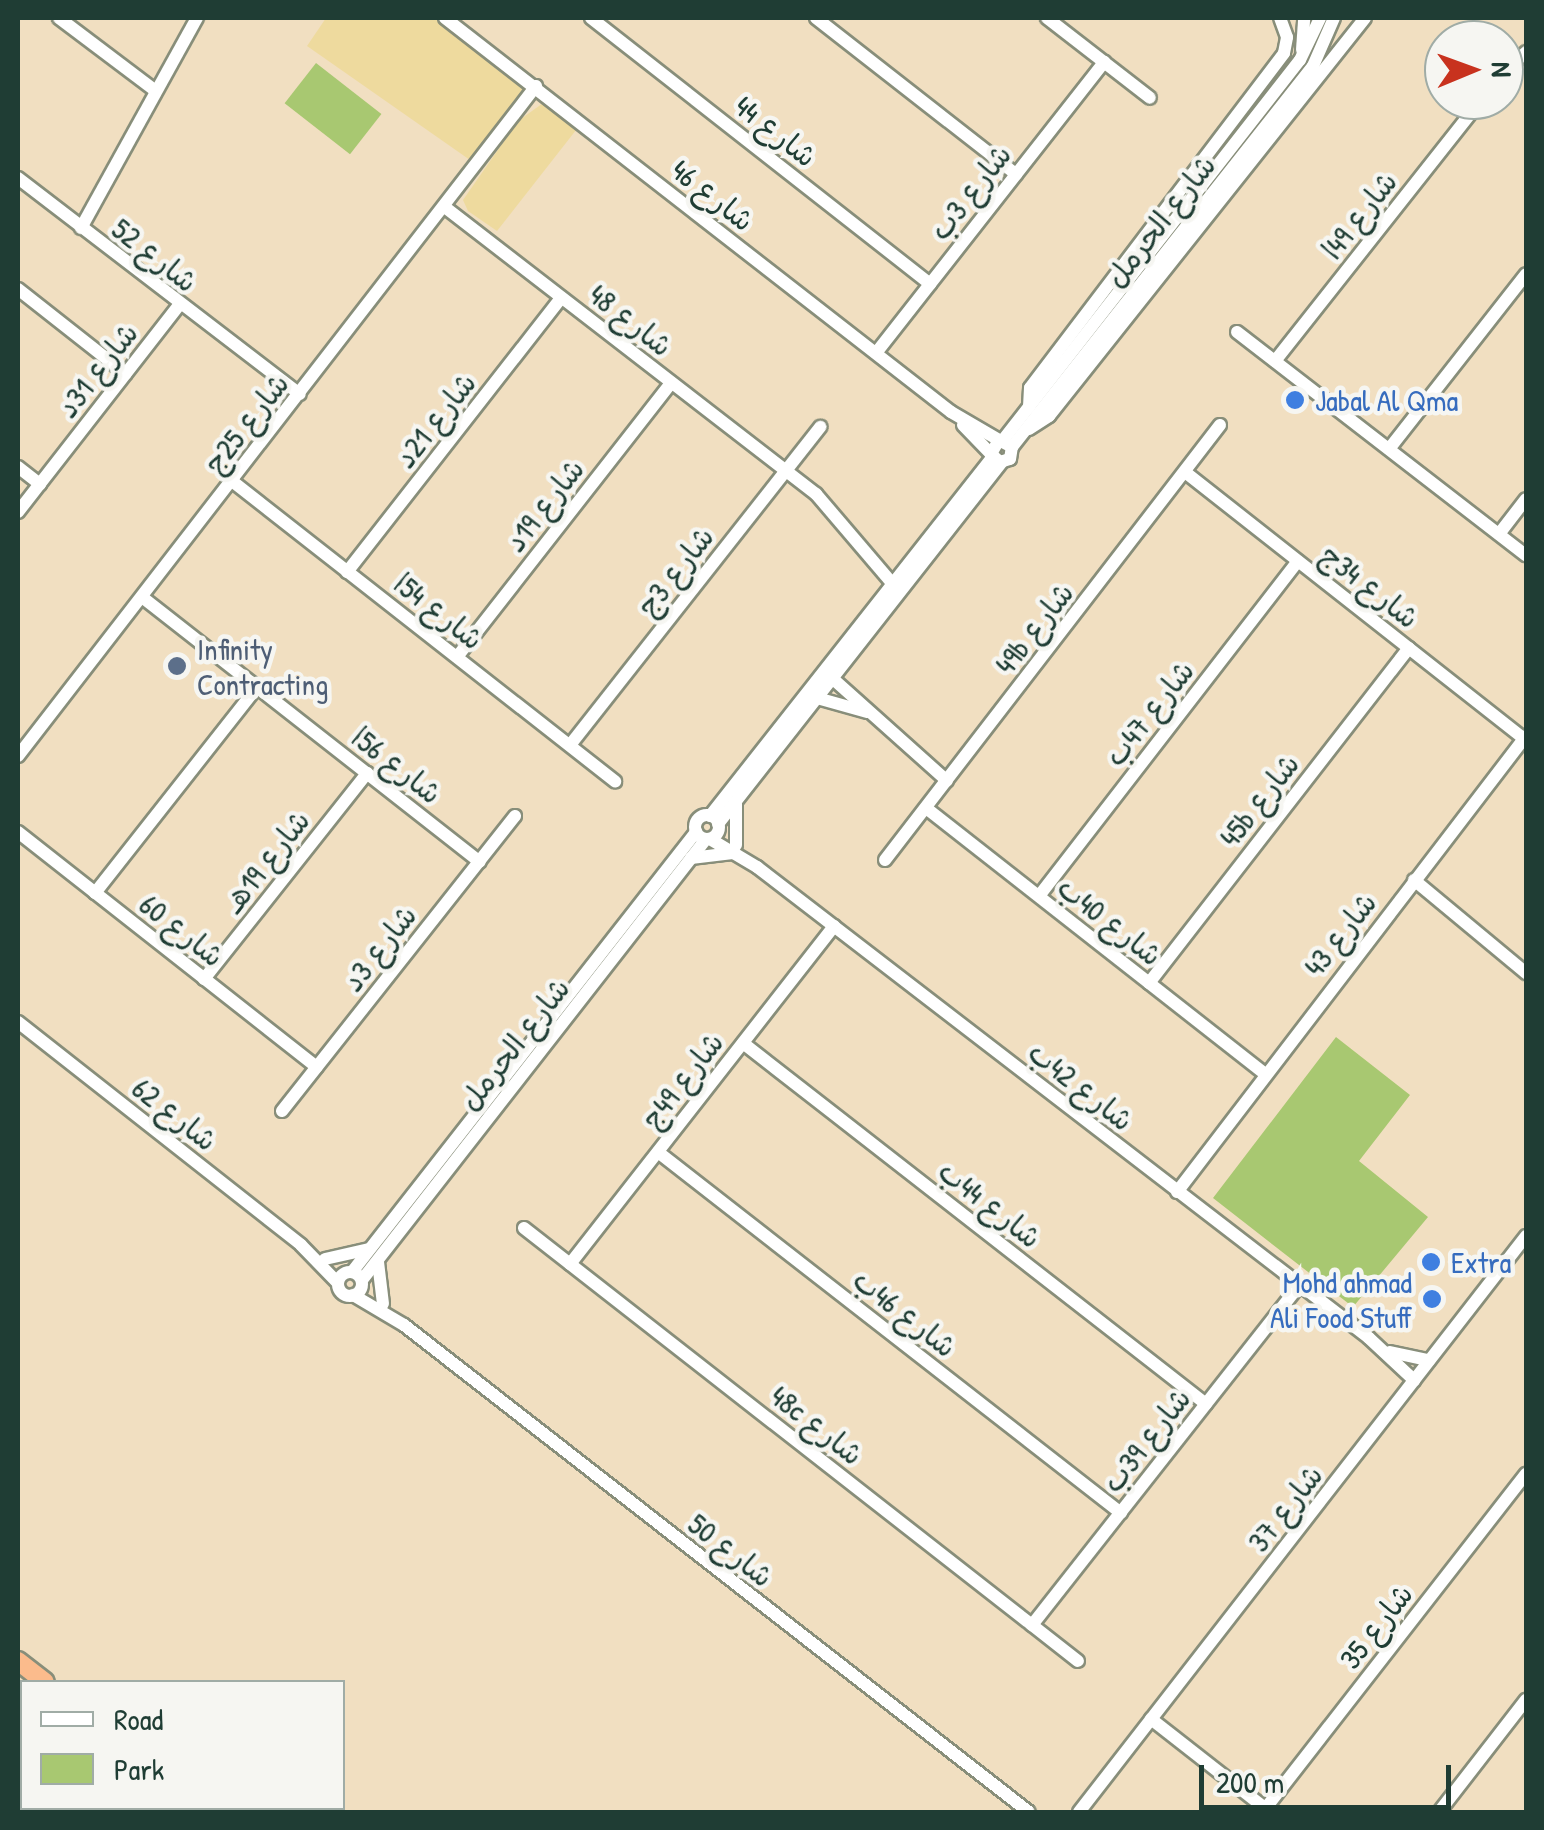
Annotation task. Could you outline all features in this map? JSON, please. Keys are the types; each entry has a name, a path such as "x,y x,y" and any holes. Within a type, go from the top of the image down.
{"highway":[{"path":"18,1661 42,1680"}],"street":[{"path":"59,18 156,91"},
{"path":"77,225 96,199 198,18"},
{"name":"شارع 46","path":"444,18 972,428 1005,442"},
{"name":"شارع 44","path":"591,18 930,284"},
{"path":"816,18 1016,174"},
{"path":"1047,18 1150,98"},
{"path":"1026,418 1028,391 1284,53 1288,37 1280,18"},
{"path":"1300,60 1304,18"},
{"name":"شارع الحرمل","path":"1026,418 1176,216 1300,60 1320,18"},
{"name":"شارع الحرمل","path":"1005,442 1304,78 1337,18"},
{"path":"972,482 976,459 972,428 1052,412 1365,18"},
{"name":"شارع 3ب","path":"876,353 1104,62"},
{"name":"شارع 25ج","path":"18,756 540,90"},
{"name":"شارع 49ا","path":"1276,361 1465,120"},
{"name":"شارع 52","path":"18,178 297,398"},
{"name":"شارع 48","path":"446,208 816,494 892,583"},
{"path":"1158,222 1176,216"},
{"path":"1389,448 1526,274"},
{"path":"18,289 126,374"},
{"name":"شارع 21د","path":"348,572 561,298"},
{"name":"شارع 31د","path":"18,512 179,305"},
{"path":"1237,332 1526,555"},
{"name":"شارع 19د","path":"457,657 670,383"},
{"name":"49b شارع","path":"885,860 1220,425"},
{"name":"شارع 3ج","path":"570,746 820,426"},
{"name":"شارع 46","path":"972,428 995,458"},
{"path":"995,458 1005,442"},
{"path":"995,458 1005,442"},
{"name":"شارع الحرمل","path":"338,1283 355,1281 710,829 892,583 995,458"},
{"name":"شارع الحرمل","path":"375,1253 817,698 995,458"},
{"path":"18,467 40,484"},
{"name":"شارع 34ج","path":"1185,472 1525,737"},
{"name":"شارع 54ا","path":"232,481 616,781"},
{"path":"1500,534 1526,499"},
{"name":"شارع 47ب","path":"1039,896 1298,561"},
{"name":"شارع 56ا","path":"142,596 480,862"},
{"name":"45b شارع","path":"1149,983 1409,648"},
{"path":"832,678 946,781"},
{"path":"95,893 257,687"},
{"path":"817,698 870,712"},
{"name":"شارع 43","path":"1172,1188 1525,737"},
{"name":"شارع 19هـ","path":"204,979 366,773"},
{"path":"691,858 735,849 738,798"},
{"name":"شارع 40ب","path":"926,808 1264,1072"},
{"name":"شارع 3د","path":"282,1111 515,816"},
{"name":"شارع 42ب","path":"710,829 1375,1344 1414,1380"},
{"name":"شارع 60","path":"18,832 317,1067"},
{"path":"1412,883 1526,974"},
{"name":"شارع 49ج","path":"570,1264 834,926"},
{"name":"شارع 62","path":"18,1022 301,1245 338,1283"},
{"name":"شارع 44ب","path":"743,1042 1206,1404"},
{"name":"شارع 46ب","path":"658,1152 1121,1513"},
{"name":"48c شارع","path":"524,1228 1078,1661"},
{"name":"شارع 37","path":"1078,1811 1526,1236"},
{"name":"شارع 62","path":"301,1245 355,1281"},
{"path":"325,1258 375,1253 383,1304"},
{"name":"شارع 50","path":"355,1281 404,1325"},
{"name":"شارع 50","path":"355,1281 404,1325 1028,1812"},
{"name":"شارع 39ب","path":"1032,1625 1299,1286"},
{"name":"شارع 42ب","path":"1375,1344 1408,1360 1429,1360"},
{"name":"شارع 35","path":"1268,1811 1526,1474"},
{"path":"1438,1812 1526,1700"},
{"path":"1151,1719 1268,1811"}],"green space":[{"path":"316,63 381,114 350,154 285,103"},
{"path":"1336,1037 1410,1095 1359,1161 1428,1217 1353,1307 1213,1198"}],"sand":[{"path":"326,18 437,18 527,83 526,94 470,160 307,46"},
{"path":"546,101 580,125 497,231 468,211 463,200 518,121"}],"place":[{"name":"Jabal Al Qma","path":"1295,400"},
{"name":"Infinity Contracting","path":"177,666"},
{"name":"Extra","path":"1431,1262"},
{"name":"Mohd ahmad Ali Food Stuff","path":"1432,1299"}]}
